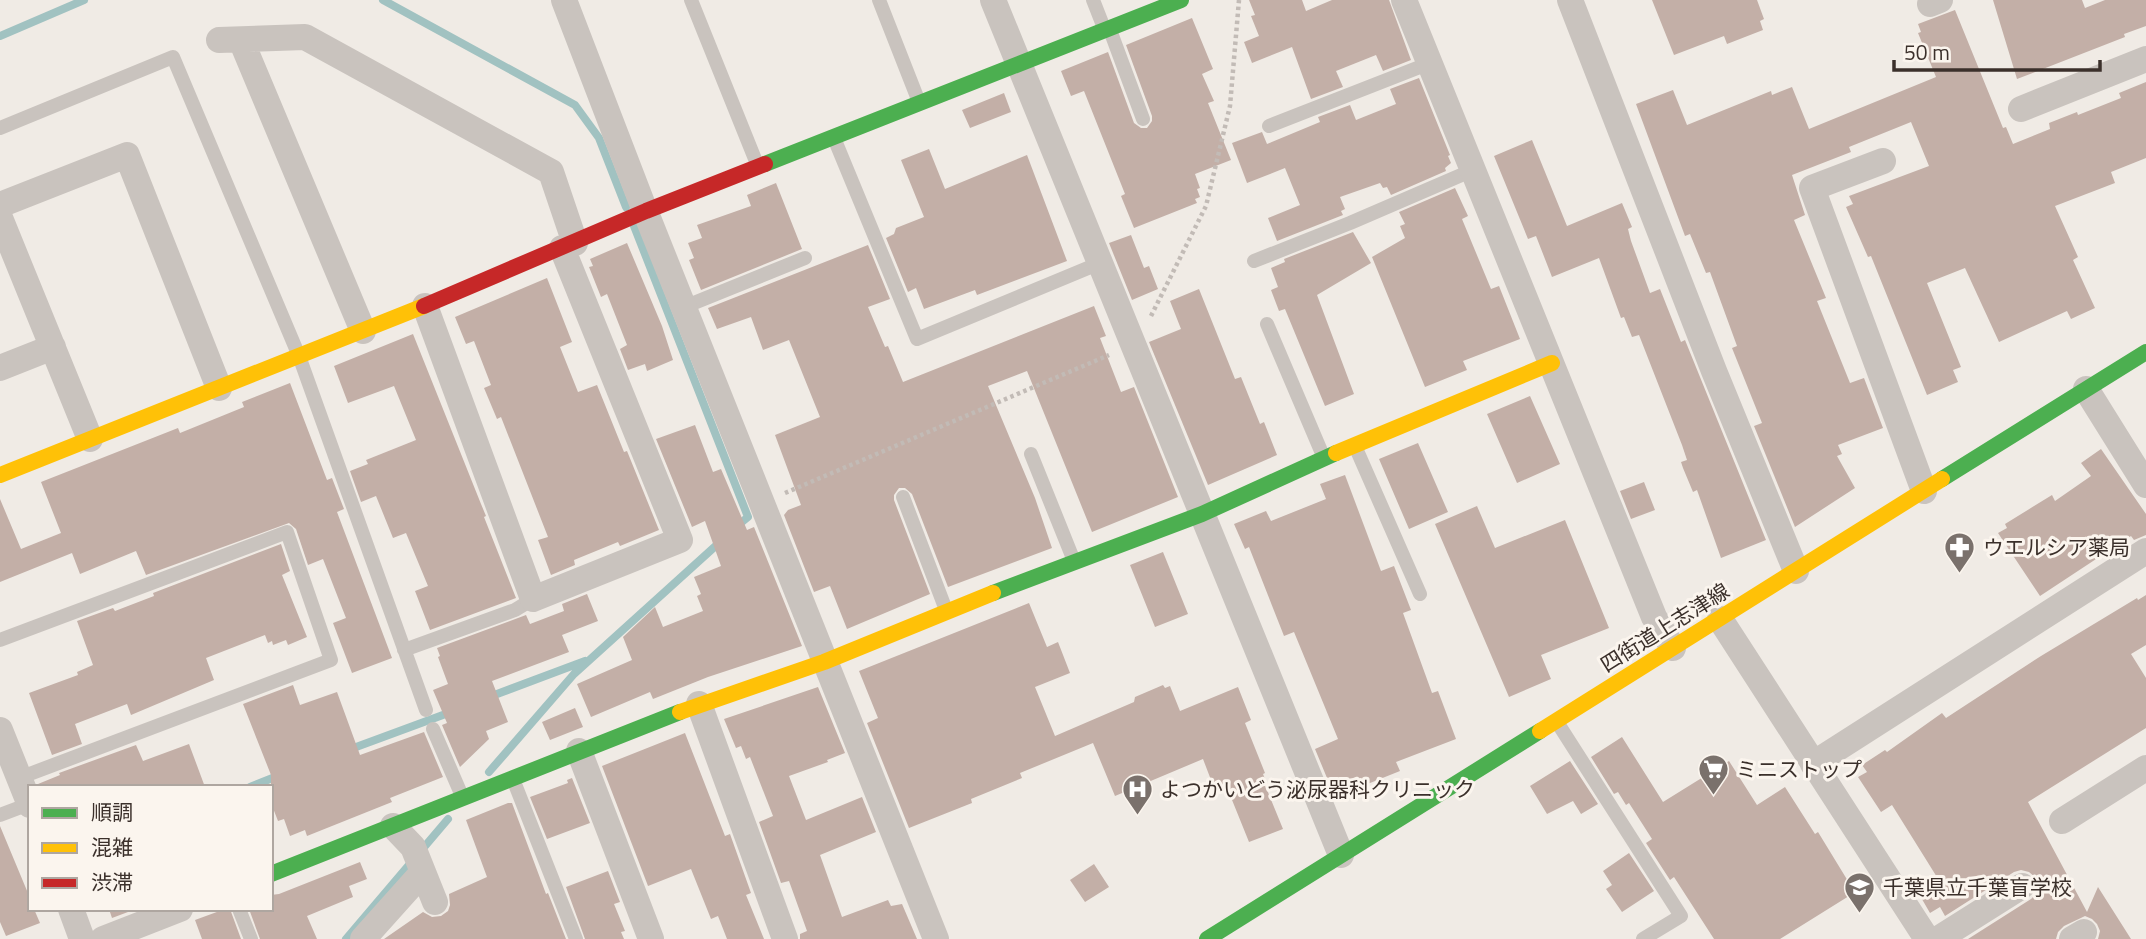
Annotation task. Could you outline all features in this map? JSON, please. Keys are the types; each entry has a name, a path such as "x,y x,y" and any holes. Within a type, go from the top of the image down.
{"street":[{"path":"564,0 636,215 684,307 936,939"},
{"path":"993,0 1341,855"},
{"path":"0,475 425,306 636,215 1181,0"},
{"path":"1404,0 1654,617 1673,648"},
{"path":"1570,0 1796,571"},
{"path":"363,331 230,40 305,37 551,172 569,246 680,540 533,599 425,306"},
{"path":"2021,109 2146,59"},
{"path":"0,205 127,155 219,388"},
{"path":"1883,161 1812,188 1924,491"},
{"path":"0,218 90,439"},
{"path":"0,368 52,347"},
{"name":"四街道上志津線","path":"1207,939 2146,352"},
{"path":"273,873 699,704 824,662 946,611 1202,514 1324,458 1552,363"},
{"path":"2086,389 2146,485"},
{"path":"1813,764 2146,551"},
{"path":"1720,619 1927,939"},
{"path":"699,704 785,939"},
{"path":"0,730 28,799"},
{"path":"579,751 651,939"},
{"path":"2062,821 2146,768"},
{"path":"393,826 413,847 435,902"},
{"path":"363,939 423,872"},
{"path":"1938,939 2022,886"},
{"path":"72,911 82,939"},
{"path":"103,939 175,911"}],"lane":[{"path":"691,0 759,167"},
{"path":"879,0 919,102"},
{"path":"1093,0 1143,119"},
{"path":"0,128 173,57 299,356 426,710"},
{"path":"1269,126 1430,63"},
{"path":"834,138 917,339 1100,263"},
{"path":"1254,261 1474,170"},
{"path":"684,307 805,258"},
{"path":"1267,324 1324,458"},
{"path":"1355,445 1420,594"},
{"path":"1031,454 1074,562"},
{"path":"903,497 946,611"},
{"path":"0,640 287,532 331,660 19,778"},
{"path":"404,650 515,610 533,599"},
{"path":"1557,720 1681,916 1643,939"},
{"path":"433,729 463,797"},
{"path":"512,778 576,939"},
{"path":"0,815 28,805"},
{"path":"240,911 251,939"}],"path":[{"path":"762,503 1136,344 1206,206 1230,106 1239,0"}],"building":[{"path":"1249,0 1302,0 1306,11 1332,0 1389,0 1411,60 1383,71 1376,55 1336,71 1343,87 1311,99 1292,47 1252,63 1244,42 1259,36 1251,16 1255,15"},
{"path":"1652,0 1757,0 1764,19 1760,21 1763,30 1727,44 1724,36 1674,55"},
{"path":"1993,0 2082,0 2085,8 2105,0 2146,0 2146,26 2124,34 2125,37 2017,79"},
{"path":"1955,10 2003,128 2006,127 2013,144 2050,129 2049,123 2121,98 2119,93 2146,82 2146,158 2111,172 2115,183 2055,206 2078,257 2073,260 2095,308 2071,319 2067,311 1999,342 1965,268 1927,283 1961,367 1953,370 1958,382 1927,395 1871,256 1868,257 1846,207 1853,204 1849,196 1929,166 1911,122 1849,147 1851,152 1792,175 1805,215 1794,220 1826,298 1817,301 1850,383 1864,378 1883,428 1838,445 1842,454 1837,456 1855,488 1795,527 1754,426 1762,423 1732,348 1737,346 1710,272 1706,273 1690,234 1685,236 1636,104 1673,90 1687,125 1771,91 1772,95 1792,87 1809,129 1936,77 1918,33 1921,32 1918,24"},
{"path":"1192,18 1213,69 1202,74 1214,101 1208,103 1231,160 1195,174 1200,188 1197,189 1200,197 1195,199 1197,203 1134,228 1121,196 1125,194 1084,91 1071,96 1061,71 1108,52 1134,123 1141,128 1147,128 1152,116 1126,45"},
{"path":"1419,78 1450,155 1448,156 1451,163 1445,168 1446,171 1391,195 1387,187 1383,188 1380,183 1340,197 1345,209 1341,211 1343,215 1277,241 1268,218 1300,205 1285,168 1247,183 1232,143 1262,132 1267,144 1320,122 1318,117 1350,105 1356,120 1396,104 1390,89"},
{"path":"1004,93 1011,112 970,128 962,110"},
{"path":"1532,140 1567,226 1622,203 1632,227 1628,229 1631,241 1650,293 1660,289 1681,342 1685,340 1766,540 1721,558 1697,490 1693,492 1683,468 1681,462 1687,460 1639,335 1632,337 1624,317 1621,318 1599,258 1552,277 1536,236 1528,239 1494,156"},
{"path":"929,149 945,189 1027,155 1067,261 977,295 975,290 924,309 916,288 908,292 886,238 894,234 896,228 924,217 901,160"},
{"path":"776,183 802,249 701,290 689,260 694,258 688,243 702,238 697,225 751,206 747,195"},
{"path":"1455,188 1468,216 1462,219 1491,289 1499,286 1520,339 1463,361 1467,370 1425,387 1372,257 1405,238 1400,226 1405,224 1399,212"},
{"path":"1353,232 1371,263 1317,295 1354,394 1325,406 1285,309 1279,311 1271,290 1278,287 1271,268 1285,262 1284,259"},
{"path":"1131,235 1144,268 1149,266 1158,289 1132,300 1109,243"},
{"path":"627,243 662,326 673,360 647,371 645,364 628,370 620,349 627,345 607,294 601,297 589,267 593,266 590,259"},
{"path":"868,245 890,299 868,307 903,382 1094,306 1106,336 1100,338 1121,392 1134,387 1178,497 1092,532 1027,371 988,386 1035,498 1052,548 948,587 912,494 905,488 899,488 894,500 930,594 847,629 830,586 814,592 784,515 788,510 801,505 775,435 820,417 789,340 763,350 751,317 717,329 708,308"},
{"path":"547,278 572,342 560,347 578,392 597,385 659,530 620,546 618,542 574,560 575,565 551,575 538,540 548,537 501,417 497,419 484,388 491,385 474,341 466,344 455,317"},
{"path":"1199,289 1235,379 1241,377 1260,424 1264,422 1277,455 1208,485 1149,342 1181,329 1170,301"},
{"path":"413,334 516,598 430,630 415,591 428,586 406,533 393,538 376,496 361,502 350,471 368,464 366,460 416,440 394,386 348,403 334,366"},
{"path":"290,383 327,480 332,478 344,509 337,512 392,658 352,673 333,623 346,618 323,559 308,565 296,529 289,523 146,575 136,551 80,574 72,553 0,582 0,499 21,549 61,533 41,482 178,428 180,433 244,407 242,402"},
{"path":"1530,396 1560,464 1517,483 1487,414"},
{"path":"695,425 713,472 721,469 747,530 754,527 802,646 708,677 653,699 650,692 591,717 577,684 632,660 623,637 655,607 663,627 703,611 697,596 701,594 694,577 721,566 705,521 692,527 656,439"},
{"path":"1418,443 1448,512 1409,529 1379,459"},
{"path":"2101,449 2146,514 2146,535 2134,540 2131,536 2040,596 1998,533 2007,528 2005,524 2052,495 2055,501 2091,476 2081,463"},
{"path":"1345,475 1381,571 1394,566 1411,610 1403,613 1432,693 1438,691 1456,739 1396,762 1400,771 1360,787 1362,792 1337,802 1315,749 1338,739 1294,632 1284,636 1249,547 1245,549 1234,524 1266,511 1271,521 1326,499 1320,484"},
{"path":"1644,482 1655,510 1631,519 1620,491"},
{"path":"1477,506 1495,548 1565,520 1609,628 1541,655 1551,679 1509,697 1435,524"},
{"path":"281,544 290,571 282,575 307,637 288,645 286,640 273,645 272,641 268,643 265,635 206,658 214,680 131,715 127,704 75,724 82,744 52,755 29,693 78,675 77,672 93,665 77,621 113,608 115,611 154,596 153,593"},
{"path":"1163,552 1188,614 1155,627 1130,565"},
{"path":"587,594 598,621 562,635 569,652 492,681 508,722 486,731 489,739 460,767 442,725 447,723 433,690 448,684 437,648 526,615 530,624 564,611 562,604"},
{"path":"2146,595 2146,645 2131,654 2146,678 2146,728 2028,802 2087,912 2098,887 2131,939 2098,939 2100,931 2097,924 2085,916 2064,926 2056,939 1968,939 2031,899 2038,886 2036,878 2029,872 2014,872 1945,916 1940,907 1930,913 1919,894 1940,882 1892,805 1881,812 1858,777 1867,772 1862,765 1885,750 1887,752 1942,713 1946,718 2041,656"},
{"path":"1029,603 1047,647 1058,642 1070,673 1035,687 1055,736 1134,702 1135,697 1163,685 1165,688 1170,686 1180,711 1238,687 1251,720 1245,723 1265,773 1263,780 1283,829 1249,842 1228,790 1216,793 1203,759 1115,796 1093,743 1020,773 1022,778 971,799 972,803 909,828 867,723 878,718 859,671"},
{"path":"293,685 300,705 337,692 360,755 424,732 443,777 390,798 392,802 307,836 305,830 290,836 284,819 278,821 273,808 271,775 243,704"},
{"path":"818,687 845,753 789,776 806,820 862,797 876,832 820,855 842,917 888,900 891,906 902,904 917,939 800,939 800,934 807,931 789,881 781,883 759,822 773,816 750,757 746,759 741,746 736,748 724,719"},
{"path":"575,708 583,727 550,740 542,722"},
{"path":"685,733 725,836 730,834 751,893 746,895 764,939 727,939 718,916 711,919 691,869 648,886 602,766"},
{"path":"1622,737 1663,802 1729,761 1757,805 1785,787 1815,834 1818,832 1851,886 1846,890 1849,896 1780,939 1714,939 1674,877 1670,880 1646,843 1652,839 1629,803 1626,805 1618,792 1614,794 1591,757"},
{"path":"189,744 204,785 38,784 60,775 59,773 136,745 143,761"},
{"path":"1570,761 1598,804 1581,814 1573,801 1547,814 1530,786"},
{"path":"572,778 590,823 547,839 530,797 568,783 567,780"},
{"path":"512,803 566,939 384,939 423,912 432,917 441,916 448,911 449,894 487,877 466,820"},
{"path":"0,826 28,893 28,911 35,911 40,923 6,936 0,922"},
{"path":"1629,853 1654,891 1622,912 1606,889 1612,885 1603,871"},
{"path":"360,862 367,879 349,886 353,897 307,916 317,939 260,939 250,911 273,911 273,895"},
{"path":"1094,864 1109,887 1085,902 1070,880"},
{"path":"608,871 620,902 614,904 625,931 621,932 624,939 585,939 566,887"},
{"path":"110,911 131,911 112,918"},
{"path":"220,911 231,911 241,939 202,939 195,920"}],"waterway":[{"path":"0,36 84,0"},
{"path":"383,0 575,105 599,138 626,207"},
{"path":"634,226 748,517 737,526"},
{"path":"489,772 574,674 720,542"},
{"path":"489,697 585,661"},
{"path":"348,750 451,712"},
{"path":"255,785 280,775"},
{"path":"346,939 448,819"}],"traffic: fast":[{"path":"765,164 1181,0"},
{"path":"1942,479 2146,352"},
{"path":"993,593 1202,514 1336,453"},
{"path":"273,873 680,712"},
{"path":"1207,939 1540,731"}],"traffic: slow":[{"path":"0,475 424,306"},
{"path":"1336,453 1552,363"},
{"path":"1540,731 1942,479"},
{"path":"680,712 824,662 993,593"}],"traffic: jam":[{"path":"424,306 646,211 765,164"}],"place":[{"name":"ウエルシア薬局","path":"1960,575"},
{"name":"ミニストップ","path":"1713,797"},
{"name":"よつかいどう泌尿器科クリニック","path":"1137,817"},
{"name":"千葉県立千葉盲学校","path":"1860,915"}]}
